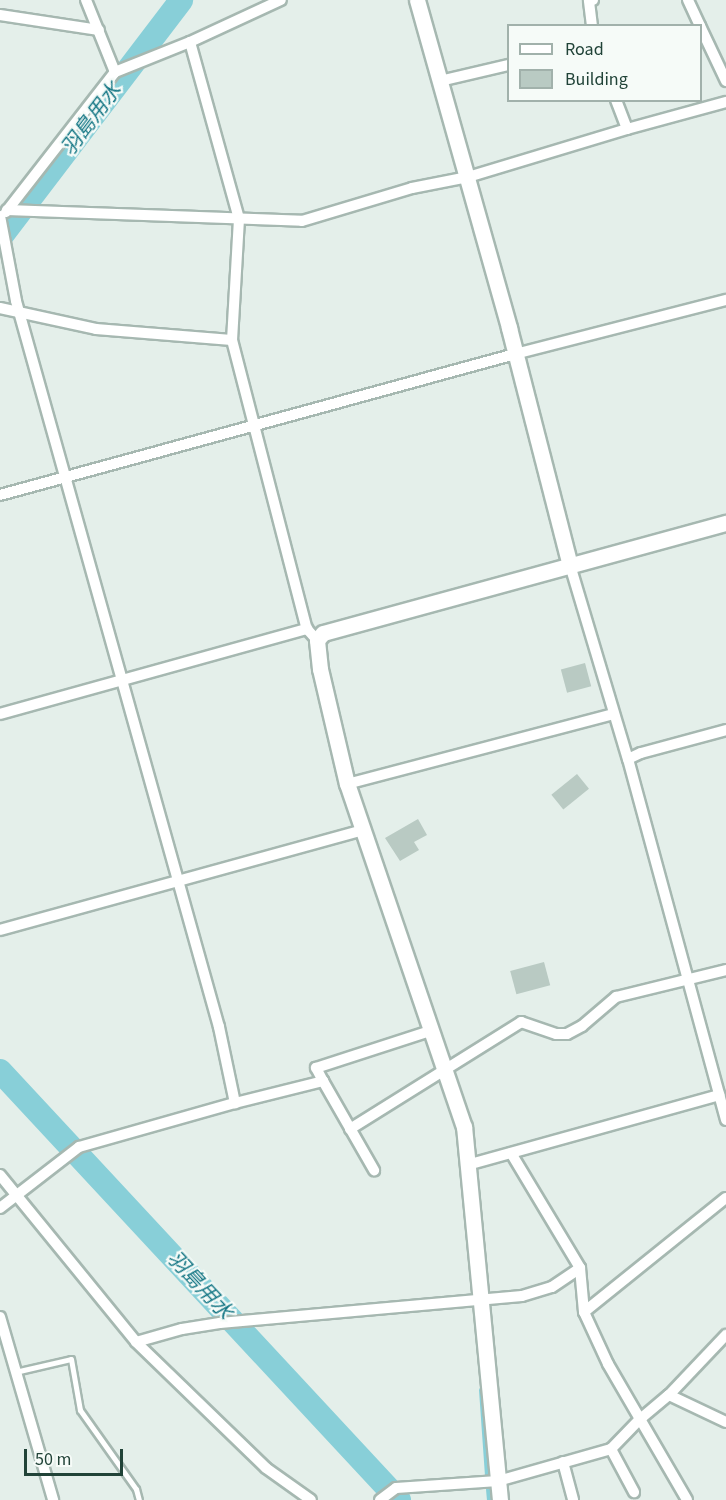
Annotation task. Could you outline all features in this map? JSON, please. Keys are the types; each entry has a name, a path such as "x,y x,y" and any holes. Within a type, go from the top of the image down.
{"street":[{"path":"86,0 115,71"},
{"path":"235,1103 219,1027 19,312 3,216 115,71 190,42 281,0"},
{"path":"417,0 468,177 570,565 628,759 726,1119"},
{"path":"591,24 589,0 593,0"},
{"path":"688,0 699,24"},
{"path":"0,15 99,30"},
{"path":"702,30 726,81"},
{"path":"190,42 239,219 232,340 312,634 347,784 433,1030 464,1127 500,1500"},
{"path":"440,81 507,65"},
{"path":"617,102 627,129"},
{"path":"3,216 26,210 302,221 412,188 468,177 726,102"},
{"path":"0,495 515,354 726,300"},
{"path":"0,308 96,329 232,340"},
{"path":"0,714 121,680 323,633 726,523"},
{"path":"347,784 613,714"},
{"path":"628,759 641,753 726,730"},
{"path":"0,930 362,830"},
{"path":"350,1129 521,1022 556,1034 567,1034 582,1026 616,997 726,970"},
{"path":"374,1170 316,1068 433,1030"},
{"path":"0,1208 79,1147 235,1103 323,1082"},
{"path":"466,1165 719,1095"},
{"path":"511,1153 580,1268 584,1311 608,1364 687,1500"},
{"path":"0,1175 136,1342 266,1468 311,1500"},
{"path":"584,1311 726,1198"},
{"path":"136,1342 182,1329 220,1323 522,1296 552,1287 580,1268"},
{"path":"0,1317 52,1500"},
{"path":"381,1499 396,1488 498,1481 611,1449 639,1420 669,1395 726,1335"},
{"path":"669,1395 726,1422"},
{"path":"611,1449 634,1492"},
{"path":"563,1462 573,1500"}],"lane":[{"path":"15,1371 71,1359 80,1410 136,1489 138,1500"}],"building":[{"path":"585,663 591,686 567,693 561,669"},
{"path":"577,774 589,789 563,810 551,795"},
{"path":"418,819 427,835 414,842 419,850 400,861 385,838"},
{"path":"544,962 550,985 516,994 510,971"}],"waterway":[{"name":"羽島用水","path":"0,238 181,0"},
{"name":"羽島用水","path":"0,1071 399,1500"},
{"path":"481,1390 487,1476"},
{"path":"488,1489 489,1500"}]}
